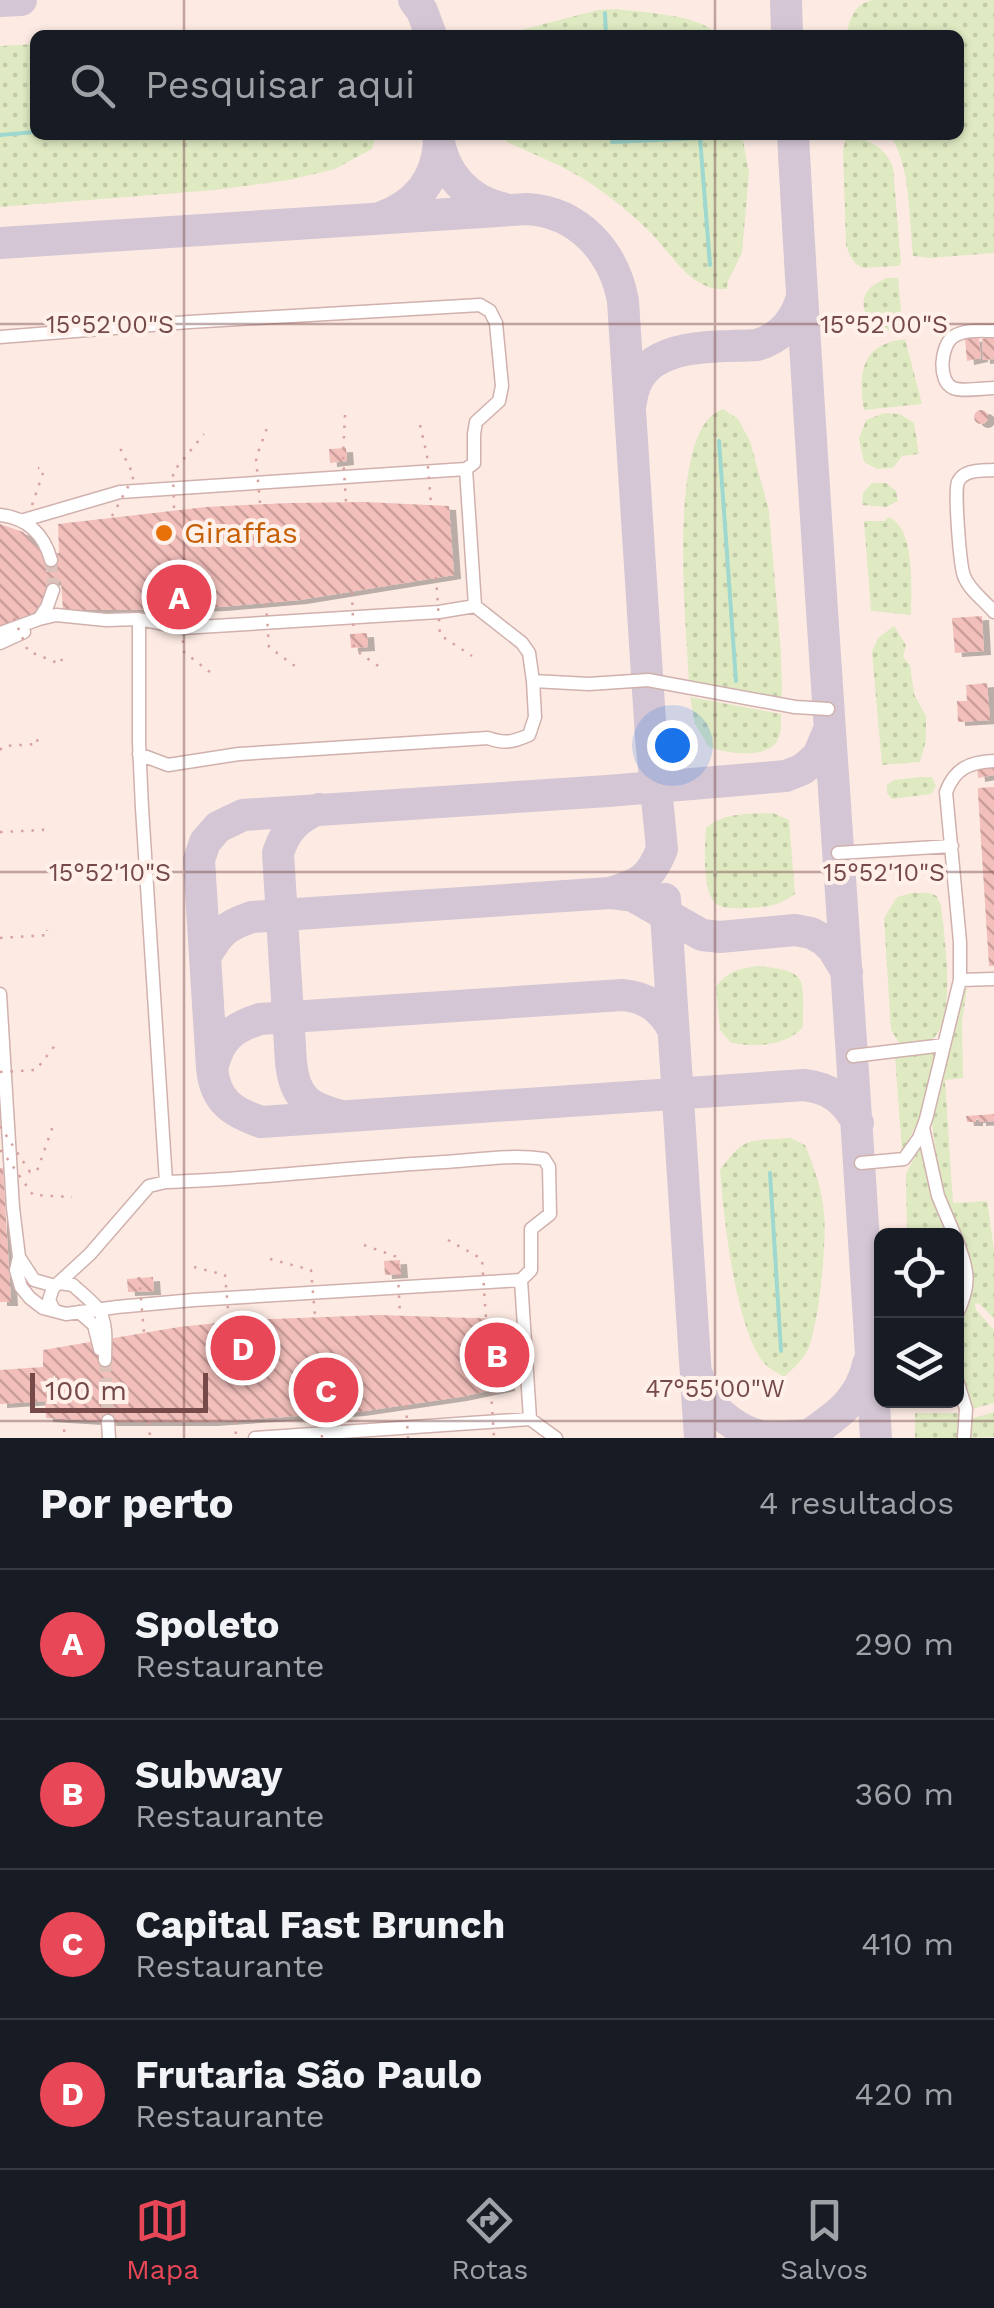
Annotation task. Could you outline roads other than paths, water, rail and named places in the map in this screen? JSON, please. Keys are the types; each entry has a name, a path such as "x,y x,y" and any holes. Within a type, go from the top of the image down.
{"lane":[{"path":"0,337 480,305 490,311 496,323 502,386 498,401 476,422 474,462 466,469 127,491 24,520 0,515"},
{"path":"994,331 954,336 943,354 945,378 950,386 994,388"},
{"path":"466,469 475,606"},
{"path":"994,470 962,476 956,497 963,574 994,612"},
{"path":"24,520 44,540 51,560"},
{"path":"0,643 21,635 39,618 53,590"},
{"path":"0,633 39,618 56,616 139,618 182,628 438,612 475,606 529,653 533,726 529,735 513,742 488,738 321,748 239,754 168,766 140,754"},
{"path":"139,618 140,754 166,1182"},
{"path":"533,681 589,684 648,680 794,707 828,708"},
{"path":"860,1163 904,1159 923,1127 960,980 946,792 959,770 976,762 994,761"},
{"path":"838,853 952,846"},
{"path":"960,980 994,979"},
{"path":"0,994 4,1145 11,1164 19,1258 16,1270 21,1287 43,1308 63,1314 142,1304 521,1280 531,1270 531,1229 550,1214 549,1168 544,1159 504,1158 149,1186 90,1254 82,1268 80,1305 76,1312"},
{"path":"853,1056 944,1046"},
{"path":"923,1127 938,1196 952,1228"},
{"path":"54,1310 49,1297 74,1266 90,1254"},
{"path":"19,1258 34,1280 68,1283 98,1309 105,1327 105,1360 94,1325 76,1312"},
{"path":"964,1265 968,1280 964,1299"},
{"path":"521,1280 530,1419"},
{"path":"105,1327 117,1307"},
{"path":"964,1402 964,1438"},
{"path":"255,1438 408,1433 530,1419 556,1438"},
{"path":"108,1421 109,1438"}],"waterway":[{"path":"605,13 606,30"},
{"path":"0,135 30,132"},
{"path":"612,140 656,140"},
{"path":"700,140 710,265"},
{"path":"719,441 736,681"},
{"path":"770,1173 781,1351"}],"tunnel":[{"path":"51,560 53,590"},
{"path":"105,1360 108,1421"}],"place":[{"name":"Giraffas","path":"164,533"},
{"name":"Spoleto","path":"179,597"},
{"name":"Frutaria São Paulo","path":"243,1348"},
{"name":"Subway","path":"497,1355"},
{"name":"Capital Fast Brunch","path":"326,1390"}]}
